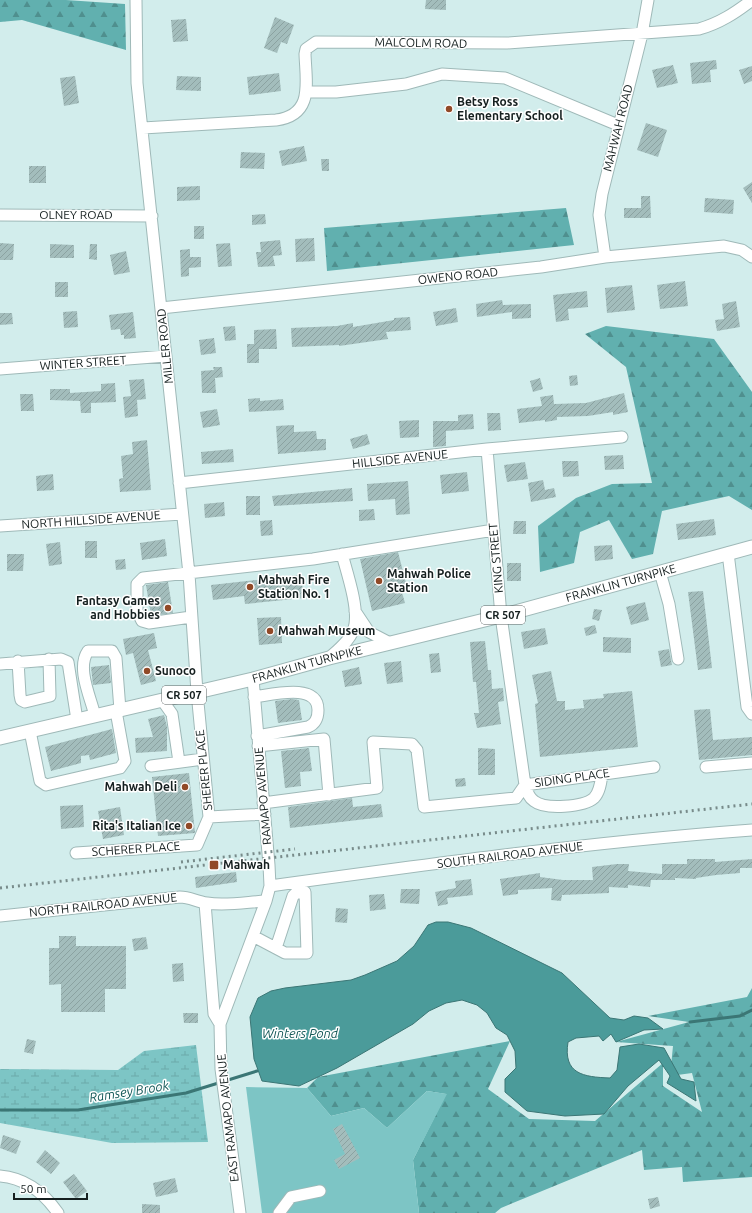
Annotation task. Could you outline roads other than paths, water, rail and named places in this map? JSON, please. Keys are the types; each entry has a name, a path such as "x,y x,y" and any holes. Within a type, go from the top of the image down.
{"main road":[{"name":"FRANKLIN TURNPIKE","path":"0,738 253,679 329,658 501,616 752,547"}],"street":[{"name":"MILLER ROAD","path":"136,0 136,46 142,128 188,574 196,692"},
{"name":"MAHWAH ROAD","path":"604,257 599,215 606,171 642,34 648,0"},
{"name":"MALCOLM ROAD","path":"142,128 285,119 301,108 307,92 306,49 316,42 474,44 699,29 714,25 727,18 752,0"},
{"path":"307,92 336,92 406,84 442,74 505,78 618,125"},
{"name":"OLNEY ROAD","path":"0,215 152,216"},
{"path":"752,243 742,250 752,257"},
{"name":"OWENO ROAD","path":"161,308 541,267 604,257 724,246 742,250"},
{"name":"WINTER STREET","path":"0,369 166,356"},
{"name":"HILLSIDE AVENUE","path":"179,482 487,449 622,437"},
{"name":"KING STREET","path":"487,449 501,616 524,785"},
{"name":"NORTH HILLSIDE AVENUE","path":"0,526 182,514"},
{"path":"192,617 149,623 142,621 137,611 137,584 143,578 283,563 494,530"},
{"path":"728,553 747,707 752,714"},
{"path":"329,658 344,645 355,625 355,610 342,554"},
{"path":"660,572 669,604 678,659"},
{"path":"355,610 369,632 390,643"},
{"path":"30,731 40,781 46,785 120,768 125,761 118,711 119,681 112,651 88,651 83,664 88,692 95,716"},
{"path":"18,661 21,700 25,702 50,696 49,659"},
{"path":"0,664 49,659 61,659 68,662 78,720"},
{"name":"RAMAPO AVENUE","path":"220,1024 270,886 253,679"},
{"path":"254,697 299,691 311,696 318,707 317,719 314,724 258,741"},
{"name":"SHERER PLACE","path":"196,692 209,817 197,845"},
{"path":"162,700 172,714 179,762"},
{"path":"209,817 264,809 328,795 324,738 258,741"},
{"name":"SIDING PLACE","path":"328,795 377,788 373,742 412,744 417,750 424,807 516,798 524,785 654,767"},
{"path":"151,766 203,759"},
{"path":"706,767 752,763"},
{"path":"524,785 528,795 540,805 554,807 579,804 589,801 595,797 602,774"},
{"name":"SOUTH RAILROAD AVENUE","path":"270,886 305,886 449,861 668,836 752,830"},
{"name":"SCHERER PLACE","path":"76,853 197,845"},
{"path":"276,948 293,896 305,886"},
{"path":"253,936 285,953 307,953 305,886"},
{"name":"NORTH RAILROAD AVENUE","path":"0,916 180,897 189,897 205,903"},
{"path":"220,1024 214,1014 205,903 220,904 266,900"},
{"name":"EAST RAMAPO AVENUE","path":"220,1024 221,1069 240,1213"},
{"path":"0,1176 22,1182 33,1187 44,1196 58,1213"},
{"path":"279,1213 291,1197 320,1191"}],"water":[{"name":"Winters Pond","path":"436,922 448,922 471,928 562,973 610,1018 624,1020 634,1016 648,1018 663,1029 644,1030 616,1042 611,1034 603,1041 599,1036 576,1038 568,1042 567,1053 569,1061 577,1072 584,1075 610,1078 617,1070 620,1047 639,1044 664,1048 681,1079 694,1082 696,1101 667,1083 670,1076 659,1060 628,1086 604,1114 565,1116 527,1111 505,1092 505,1079 516,1068 515,1051 507,1035 496,1028 487,1013 477,1005 462,1000 446,1003 429,1011 413,1024 337,1068 299,1086 262,1081 254,1059 250,1017 258,998 271,991 351,980 365,975 397,961 414,946 428,925"}],"waterway":[{"path":"690,1022 740,1016 752,1010"},
{"name":"Ramsey Brook","path":"0,1110 78,1110 186,1093 257,1071"}],"railway":[{"path":"0,888 752,804"},
{"path":"181,862 295,849"}],"place":[{"name":"Betsy Ross Elementary School","path":"449,109"},
{"name":"Mahwah Police Station","path":"379,581"},
{"name":"Mahwah Fire Station No. 1","path":"250,587"},
{"name":"Fantasy Games and Hobbies","path":"168,608"},
{"name":"Mahwah Museum","path":"270,631"},
{"name":"Sunoco","path":"147,671"},
{"name":"Mahwah Deli","path":"185,787"},
{"name":"Rita's Italian Ice","path":"189,826"},
{"name":"Mahwah","path":"214,865"}]}
